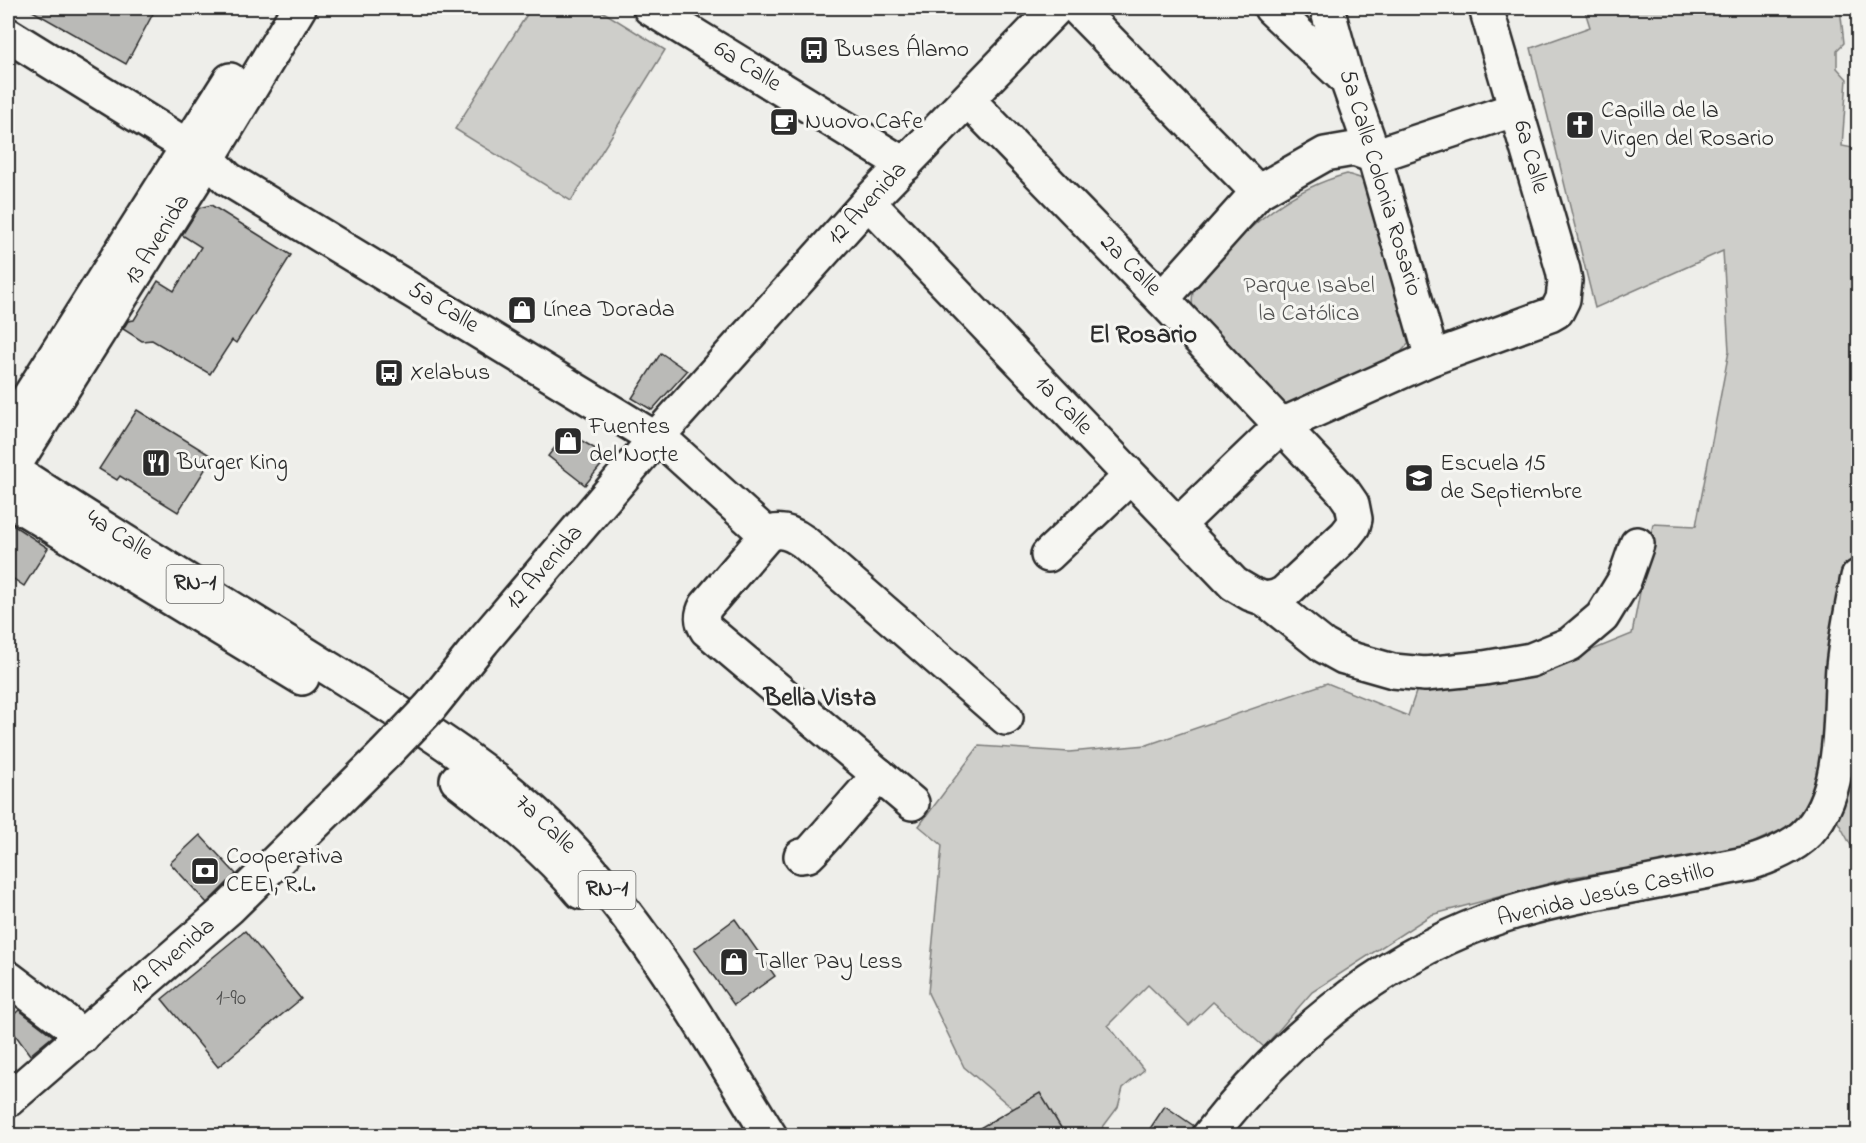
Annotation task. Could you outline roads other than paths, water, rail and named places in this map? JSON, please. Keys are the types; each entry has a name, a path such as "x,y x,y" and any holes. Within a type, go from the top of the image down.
{"street":[{"name":"13 Avenida","path":"8,430 200,165 275,8"},
{"name":"13 Avenida","path":"9,478 200,165 299,8"},
{"name":"6a Calle","path":"650,8 726,44 910,159"},
{"name":"6a Calle","path":"682,8 726,44"},
{"name":"12 Avenida","path":"8,1100 229,908 384,755 430,707 483,641 656,438 868,202 1056,8"},
{"path":"1077,8 1258,192"},
{"path":"1271,8 1347,80"},
{"name":"5a Calle Colonia Rosario","path":"1328,8 1347,80 1374,156 1432,358"},
{"name":"6a Calle","path":"1432,358 1543,319 1557,311 1565,290 1563,270 1486,8"},
{"name":"5a Calle","path":"8,35 200,165"},
{"name":"5a Calle","path":"8,58 200,165 656,438 682,456 767,535"},
{"name":"2a Calle","path":"968,100 1282,424 1352,504 1355,519 1346,535 1284,593 1265,599"},
{"path":"1162,298 1258,192 1325,154 1354,149 1374,156 1516,109"},
{"name":"1a Calle","path":"868,202 1234,584 1265,599 1324,646 1344,657 1368,665 1425,674 1531,660 1570,644 1602,617 1624,581 1637,544"},
{"path":"1178,525 1282,424 1432,358"},
{"path":"1048,555 1130,477"},
{"name":"4a Calle","path":"9,478 377,710"},
{"path":"912,803 706,630 702,624 706,606 767,535 776,531 784,532 804,542 1006,718"},
{"name":"Avenida Jesús Castillo","path":"1209,1136 1233,1104 1265,1070 1328,1012 1410,957 1448,937 1487,921 1529,908 1750,863 1773,855 1797,841 1814,824 1828,801 1835,772 1843,665 1858,577"},
{"name":"7a Calle","path":"377,710 431,759 487,803 537,847 574,884 613,931 648,979 744,1136"},
{"name":"7a Calle","path":"377,710 447,745 522,801 590,869 642,934 690,1003 770,1136"},
{"path":"801,856 808,855 813,850 879,776"},
{"path":"8,978 65,1021 82,1037"}],"place":[{"name":"Buses Álamo","path":"814,50"},
{"name":"Nuovo Cafe","path":"784,122"},
{"name":"Capilla de la Virgen del Rosario","path":"1580,125"},
{"name":"Línea Dorada","path":"522,310"},
{"name":"Xelabus","path":"389,373"},
{"name":"Fuentes del Norte","path":"568,441"},
{"name":"Burger King","path":"156,463"},
{"name":"Escuela 15 de Septiembre","path":"1419,478"},
{"name":"Cooperativa CEEI, R.L.","path":"205,871"},
{"name":"Taller Pay Less","path":"734,962"}],"district":[{"name":"El Rosario","path":"1143,336"},
{"name":"Bella Vista","path":"820,699"}],"park label":[{"name":"Parque Isabel la Católica","path":"1309,300"}]}
